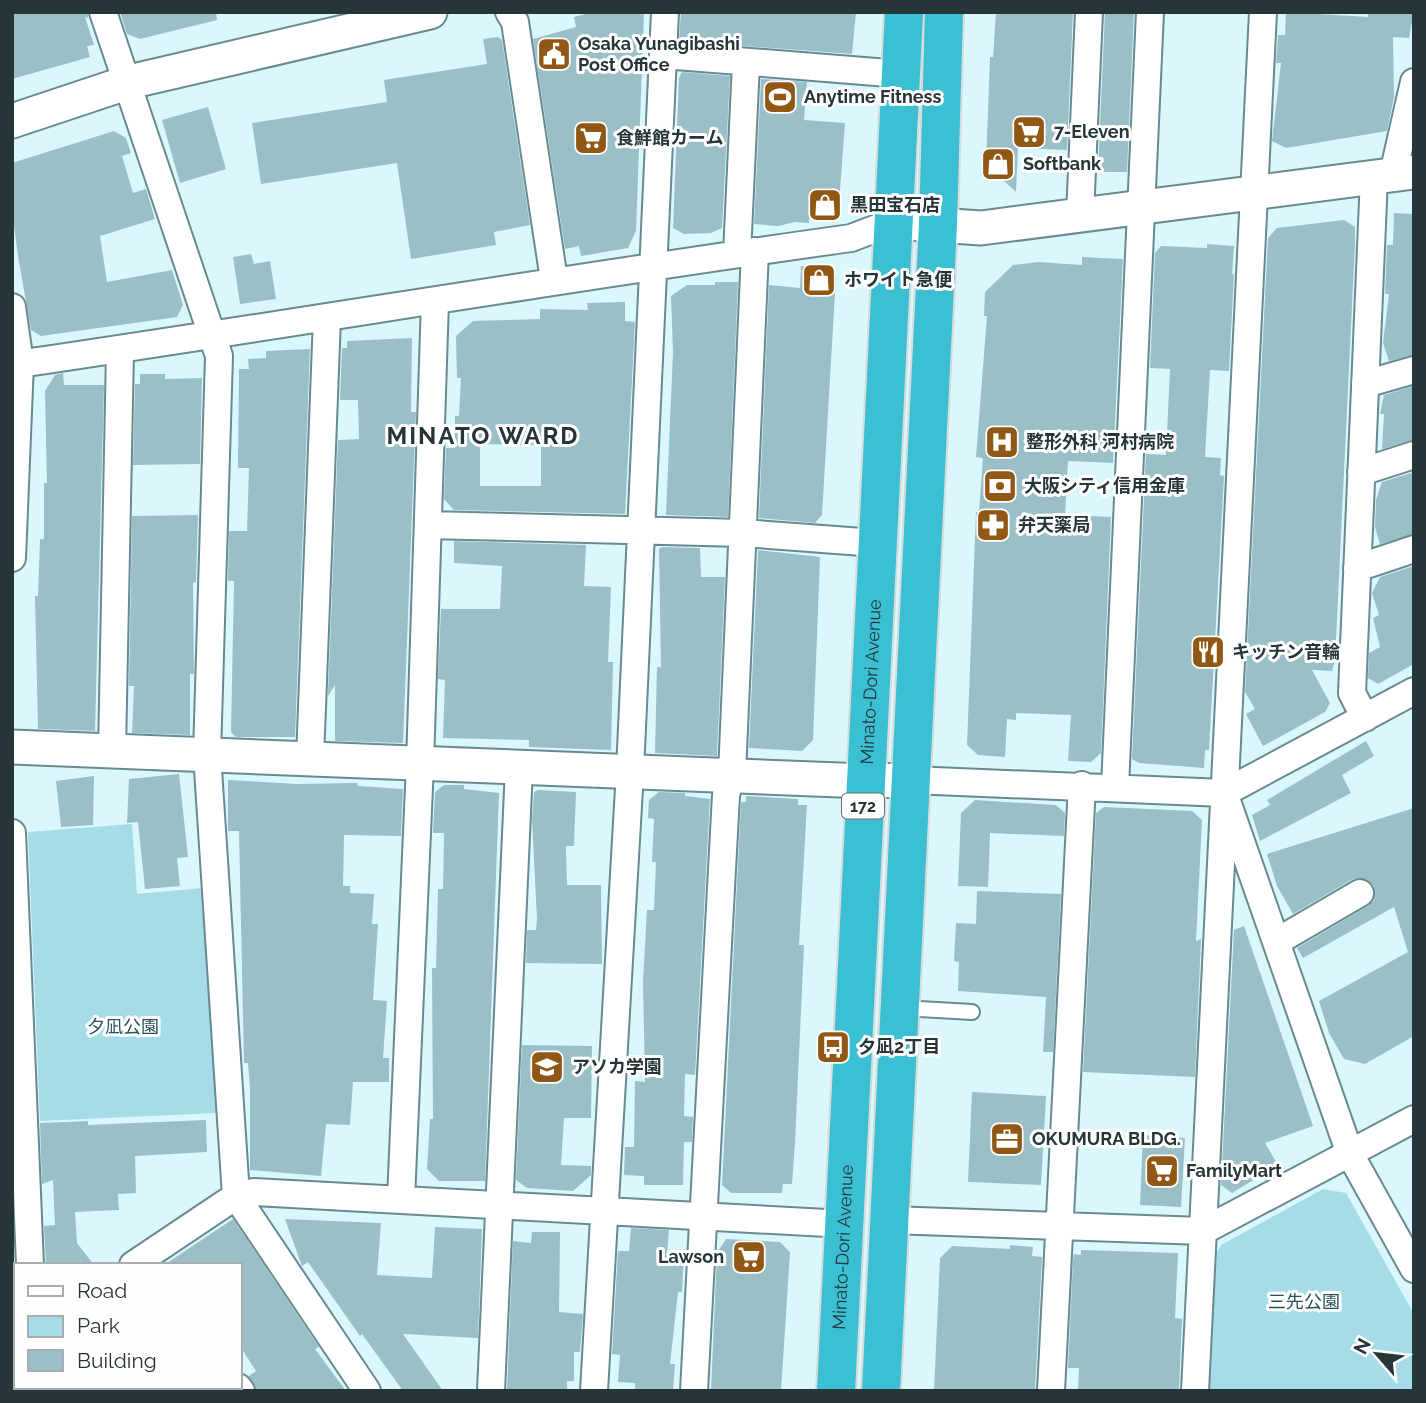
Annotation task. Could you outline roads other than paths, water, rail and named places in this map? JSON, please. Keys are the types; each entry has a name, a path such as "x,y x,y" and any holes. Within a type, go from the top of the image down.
{"highway":[{"name":"Minato-Dori Avenue","path":"836,1391 904,12"},
{"name":"172","path":"881,1391 938,224 944,12"}],"street":[{"path":"103,12 219,356 207,754 236,1196 367,1391"},
{"path":"12,121 128,82 430,12"},
{"path":"509,12 515,22 554,280"},
{"path":"594,1391 630,771 651,267 665,12"},
{"path":"1080,215 1089,12"},
{"path":"1115,787 1150,12"},
{"path":"1195,1391 1263,12"},
{"path":"663,55 901,74"},
{"path":"694,1391 726,795 732,774 743,533 746,63"},
{"path":"1365,718 1352,693 1365,384 1394,174 1414,82"},
{"path":"16,364 120,351 554,280 851,238 893,222 981,228 1394,174"},
{"path":"401,1199 421,764 435,301"},
{"path":"12,307 16,364 12,558"},
{"path":"310,759 327,318"},
{"path":"112,751 120,351"},
{"path":"1365,384 1414,370"},
{"path":"1361,472 1414,455"},
{"path":"428,525 743,533 876,542"},
{"path":"1357,568 1414,549"},
{"path":"12,747 865,781 1082,785 1224,793 1414,691"},
{"path":"491,1391 519,768"},
{"path":"1051,1391 1082,785"},
{"path":"1224,793 1350,1154 1414,1269"},
{"path":"12,833 15,993 28,1263"},
{"path":"1276,943 1360,893"},
{"path":"1218,907 1259,894"},
{"path":"890,1220 1203,1231 1414,1119"},
{"path":"146,1261 236,1196 254,1192 845,1224"},
{"path":"12,1246 26,1263"}],"lane":[{"path":"900,1007 972,1012"}],"place":[{"name":"Osaka Yunagibashi Post Office","path":"554,54"},
{"name":"Anytime Fitness","path":"780,97"},
{"name":"7-Eleven","path":"1029,132"},
{"name":"食鮮館カーム","path":"591,138"},
{"name":"Softbank","path":"998,164"},
{"name":"黒田宝石店","path":"825,205"},
{"name":"ホワイト急便","path":"819,280"},
{"name":"整形外科 河村病院","path":"1002,442"},
{"name":"大阪シティ信用金庫","path":"1000,486"},
{"name":"弁天薬局","path":"993,525"},
{"name":"キッチン音輪","path":"1208,652"},
{"name":"夕凪2丁目","path":"833,1047"},
{"name":"アソカ学園","path":"547,1067"},
{"name":"OKUMURA BLDG.","path":"1007,1139"},
{"name":"FamilyMart","path":"1162,1171"},
{"name":"Lawson","path":"749,1257"}],"district":[{"name":"MINATO WARD","path":"483,436"}],"park label":[{"name":"夕凪公園","path":"123,1027"},
{"name":"三先公園","path":"1304,1302"}]}
